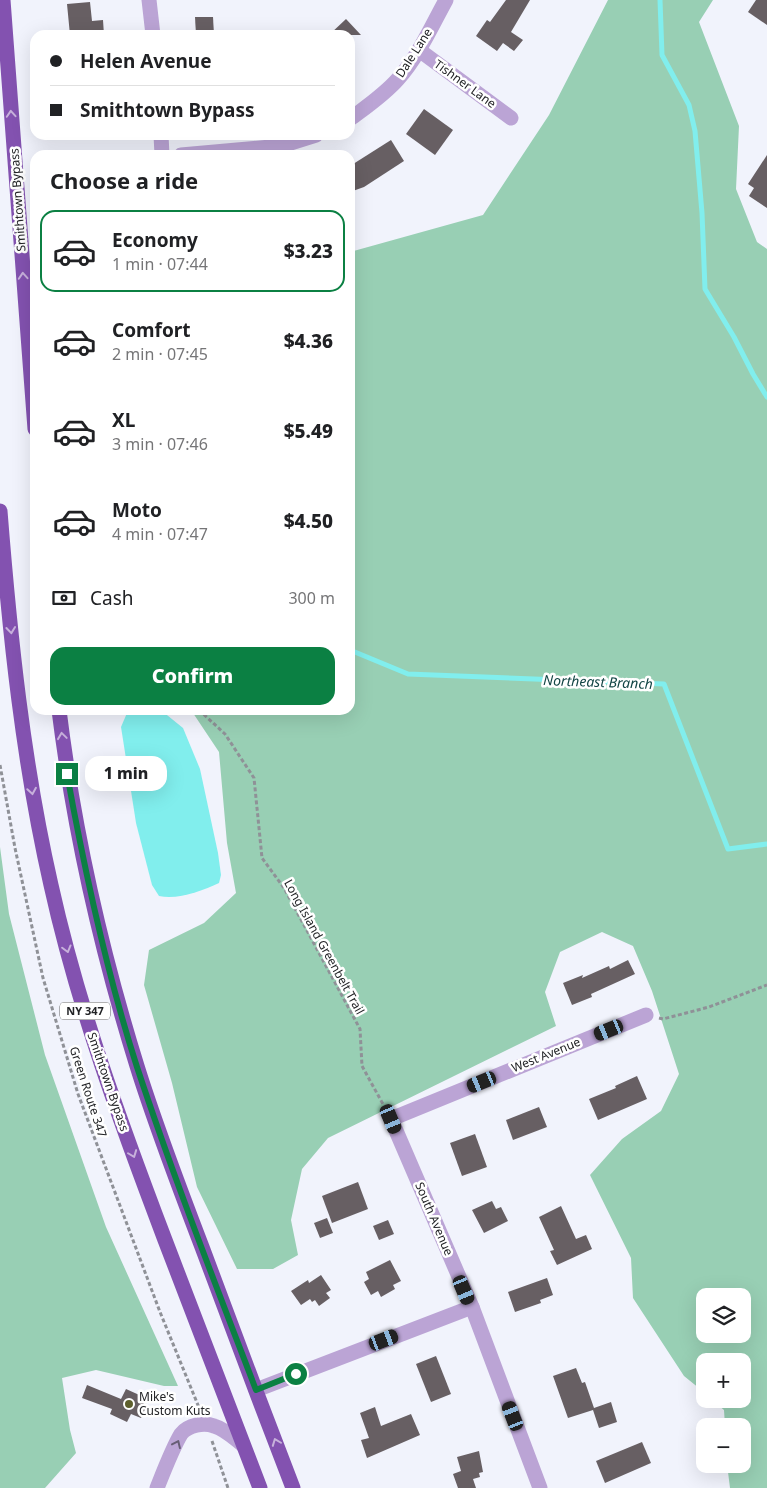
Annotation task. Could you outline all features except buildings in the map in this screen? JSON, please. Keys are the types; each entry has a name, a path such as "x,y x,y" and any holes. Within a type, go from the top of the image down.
{"highway":[{"name":"Smithtown Bypass","path":"3,0 30,362"},
{"name":"Smithtown Bypass","path":"0,511 19,711 34,799 64,937 83,1005 123,1128 260,1488"},
{"name":"NY 347","path":"60,715 67,774 102,942 137,1067 178,1186 293,1488"}],"street":[{"path":"149,0 152,30"},
{"name":"Dale Lane","path":"355,115 398,79 418,50 446,0"},
{"name":"Tishner Lane","path":"418,50 511,118"},
{"path":"237,150 282,146 301,140"},
{"name":"West Avenue","path":"391,1119 646,1015"},
{"name":"South Avenue","path":"391,1119 472,1307 540,1488"},
{"path":"256,1390 472,1307"},
{"path":"156,1488 181,1435 190,1428 197,1425 212,1425 225,1431 243,1445"}],"path":[{"name":"Long Island Greenbelt Trail","path":"204,715 225,734 254,778 262,858 284,888 360,1029 362,1066 391,1119"},
{"name":"Green Route 347","path":"0,765 44,978 78,1094 160,1312 201,1411"},
{"path":"646,1015 663,1019 709,1008 767,985"},
{"path":"212,1439 228,1488"}],"green space":[{"path":"608,0 713,0 699,22 739,126 736,189 757,242 767,249 767,1488 730,1488 728,1473 751,1473 751,1418 724,1418 724,1410 722,1408 751,1408 751,1353 696,1353 696,1386 684,1376 633,1298 631,1258 590,1175 622,1139 661,1111 679,1074 652,991 633,946 602,932 560,952 545,992 556,1026 328,1138 302,1169 291,1220 298,1255 273,1269 237,1269 197,1187 172,1083 144,985 149,950 204,923 236,893 227,843 219,752 194,715 355,715 355,251 483,215 549,115"},
{"path":"0,847 9,914 45,1055 106,1227 178,1386 164,1386 96,1370 62,1378 70,1430 76,1453 45,1488 0,1488"}],"water":[{"path":"126,715 167,715 183,728 200,769 218,853 221,875 219,883 198,892 174,897 159,896 152,885 136,823 121,727"}],"waterway":[{"path":"660,0 662,55 689,105 695,131 702,213 705,289 767,397"},
{"name":"Northeast Branch","path":"355,652 408,674 664,684 728,849 767,844"}],"place":[{"name":"Mike's Custom Kuts","path":"129,1404"}],"route":[{"path":"67,774 102,942 113,983 137,1067 178,1186 256,1390 296,1374"}]}
